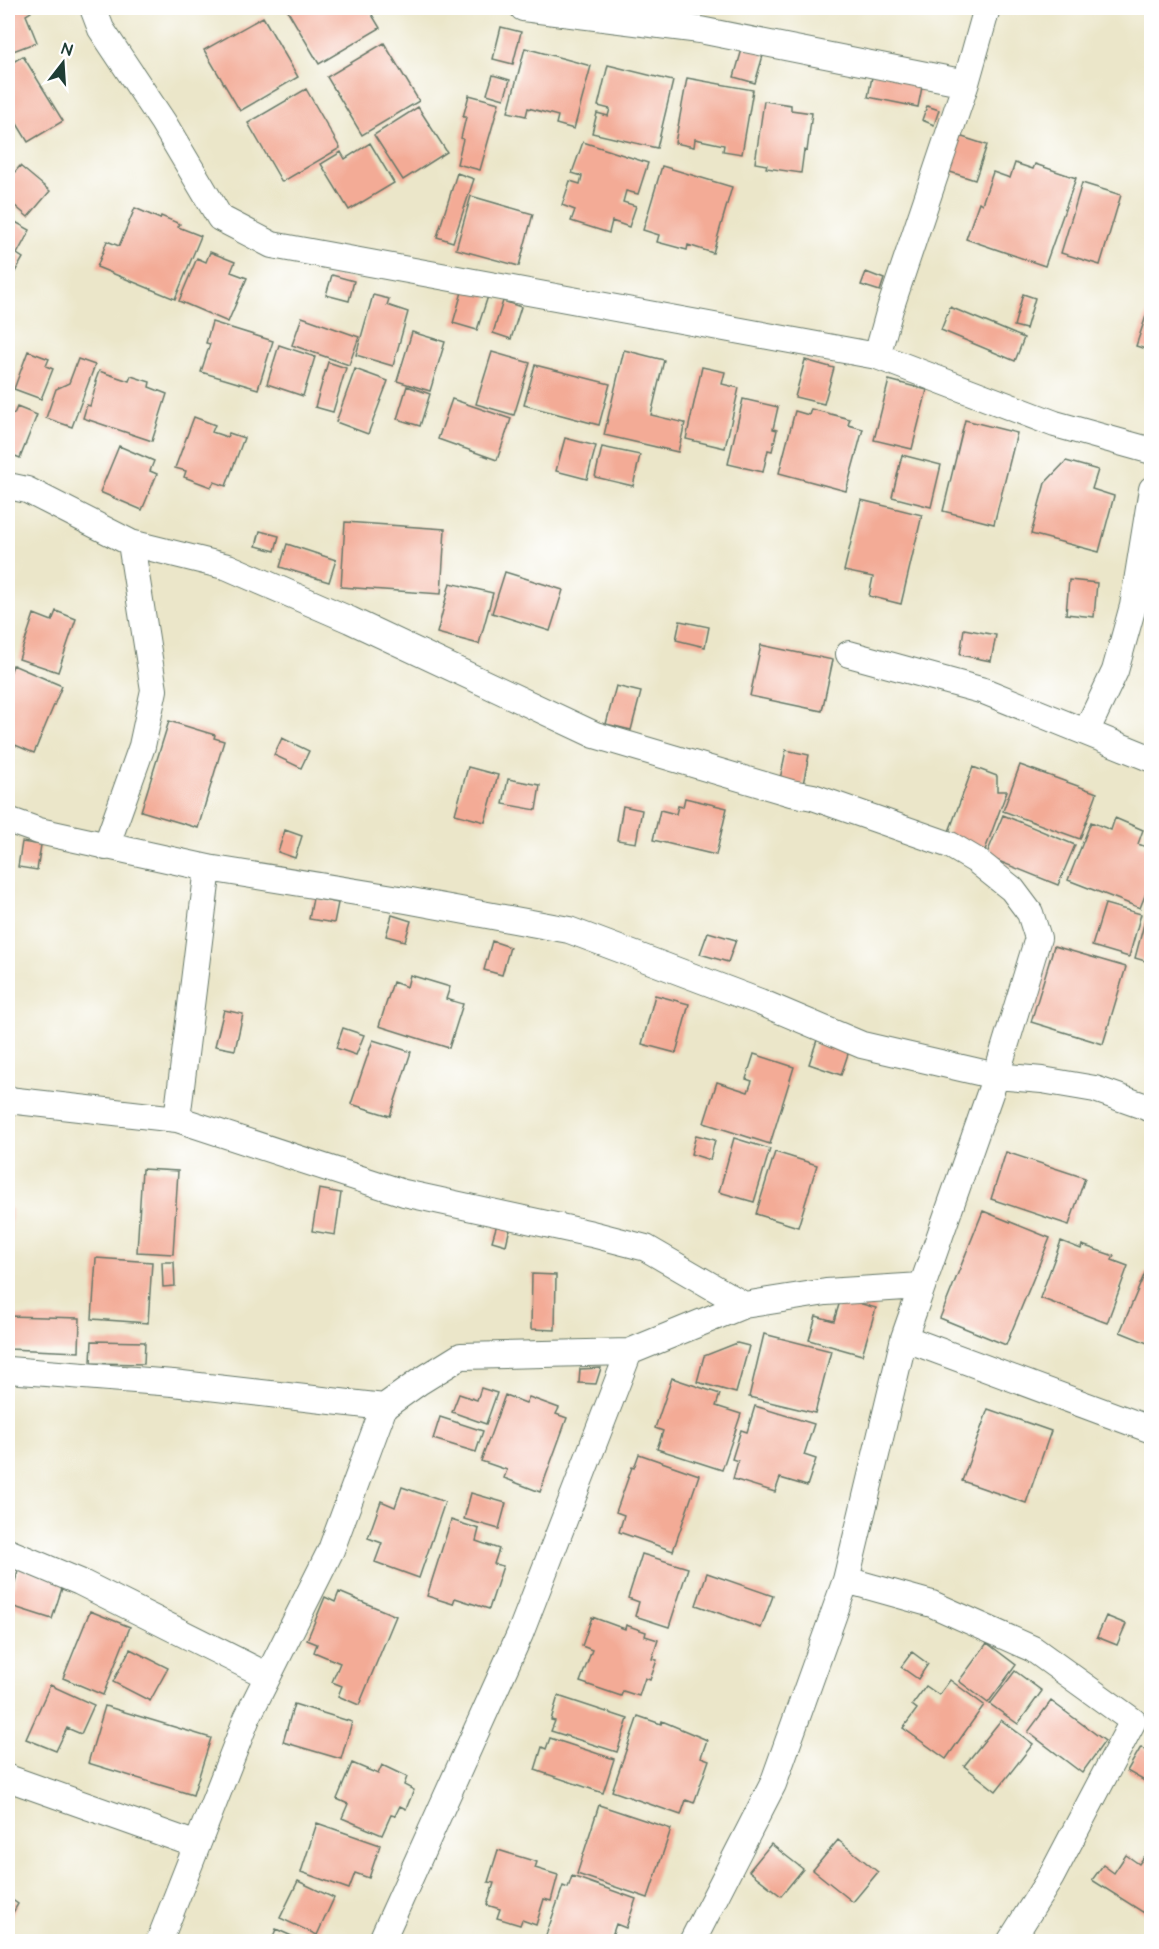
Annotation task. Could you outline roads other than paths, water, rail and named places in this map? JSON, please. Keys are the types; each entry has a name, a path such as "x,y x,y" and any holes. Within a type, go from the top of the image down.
{"street":[{"path":"93,8 100,29 163,122 220,218 272,245 877,356 1055,424 1150,451"},
{"path":"523,8 700,30 966,83"},
{"path":"877,356 890,309 966,83 987,8"},
{"path":"8,486 27,490 131,543 228,567 350,620 595,735 791,793 813,797 950,845 977,861 1012,889 1030,913 1038,938 996,1076 904,1338 846,1581 773,1784 692,1941"},
{"path":"1086,732 1115,671 1133,606 1152,489"},
{"path":"106,847 142,746 154,690 131,543"},
{"path":"849,654 984,691 1152,759"},
{"path":"8,820 39,831 208,868 406,900 569,930 760,1002 862,1045 996,1076 1042,1080 1095,1089 1152,1108"},
{"path":"177,1119 208,868"},
{"path":"8,1100 177,1119 404,1193 646,1248 744,1305"},
{"path":"159,1941 247,1718 331,1550 384,1407 461,1356 629,1352 744,1305 826,1292 921,1286"},
{"path":"904,1338 1152,1430"},
{"path":"381,1941 520,1634 629,1352"},
{"path":"8,1370 173,1383 384,1407"},
{"path":"8,1552 80,1581 268,1676"},
{"path":"846,1581 932,1604 1033,1649 1133,1721 1051,1877 1010,1941"},
{"path":"8,1778 197,1845"}]}
